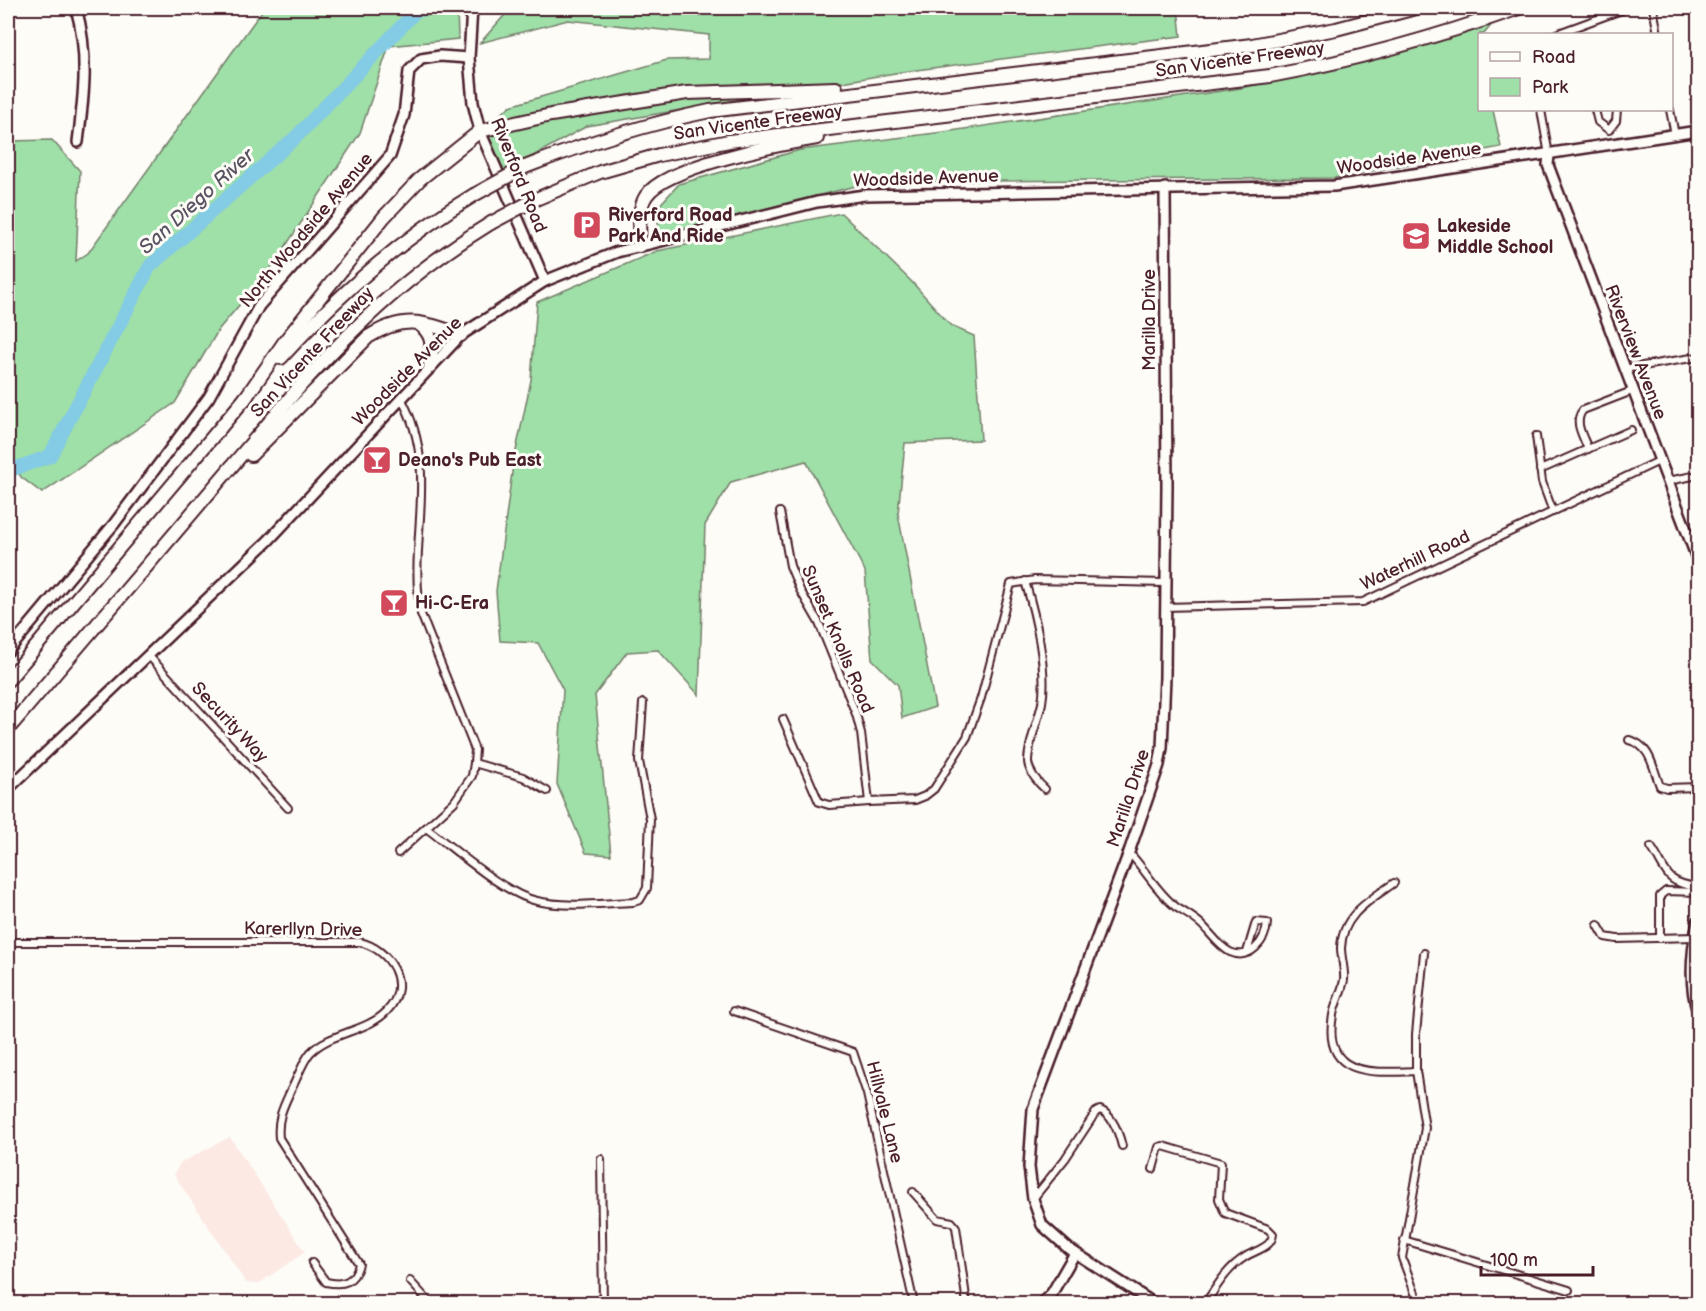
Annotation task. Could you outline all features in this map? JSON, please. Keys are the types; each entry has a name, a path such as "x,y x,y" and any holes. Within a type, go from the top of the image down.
{"highway":[{"name":"San Vicente Freeway","path":"8,681 244,400 304,333 363,275 438,216 525,167 591,141 676,117 1252,45 1336,29 1416,8"},
{"name":"San Vicente Freeway","path":"8,729 350,332 417,272 491,223 536,198 600,172 659,154 729,141 1281,74 1348,61 1434,38 1519,8"},
{"path":"244,400 285,341 384,217 420,179 480,131 551,114 687,93 903,87"},
{"path":"639,246 641,209 646,196 672,178 753,151 963,114"},
{"path":"210,492 284,423 368,337 384,327 413,321 461,335"},
{"path":"413,321 426,329 432,340 430,366"}],"street":[{"path":"76,8 84,35 86,82 78,142"},
{"name":"Riverford Road","path":"471,8 469,58 480,131 545,281"},
{"path":"1559,33 1627,8"},
{"path":"1653,8 1658,33"},
{"name":"North Woodside Avenue","path":"8,651 114,524 209,398 259,306 390,156 404,115 409,70 421,59 440,56 469,58"},
{"path":"1542,111 1549,154"},
{"path":"1595,111 1596,119 1609,130 1611,145"},
{"path":"1609,130 1616,122 1617,111"},
{"path":"1670,111 1675,135"},
{"name":"Woodside Avenue","path":"8,789 268,541 461,335 545,281 598,259 639,246 817,202 865,195 1334,186 1698,131"},
{"name":"Riverview Avenue","path":"1549,154 1548,165 1698,561"},
{"name":"Marilla Drive","path":"1155,1304 1054,1239 1042,1225 1033,1199 1029,1148 1033,1109 1128,855 1159,765 1162,748 1165,607 1165,188"},
{"path":"1624,369 1698,357"},
{"path":"1588,449 1577,422 1578,416 1583,410 1632,391"},
{"path":"398,854 454,802 472,776 475,750 421,614 417,593 423,484 417,440 410,414 401,398"},
{"path":"1540,470 1631,430"},
{"path":"1536,436 1542,482 1553,512"},
{"name":"Waterhill Road","path":"1165,607 1363,602 1659,461"},
{"path":"1668,481 1698,475"},
{"name":"Sunset Knolls Road","path":"780,512 790,566 800,590 819,623 856,714 861,733 868,802"},
{"path":"1025,580 1036,618 1042,681 1042,701 1028,763 1037,782 1045,789"},
{"path":"783,719 819,802 829,806 915,800 934,789 967,737 981,698 1011,584 1025,580 1165,583"},
{"name":"Security Way","path":"149,656 288,808"},
{"path":"426,828 507,887 530,899 551,903 640,900 647,888 650,819 639,761 643,703"},
{"path":"1629,740 1637,742 1651,759 1660,786 1698,787"},
{"path":"474,763 523,777 547,791"},
{"path":"1651,847 1668,876 1680,884 1698,887"},
{"path":"1128,855 1133,857 1175,906 1202,925 1227,951 1237,954 1247,952 1256,950 1264,938 1268,923 1256,922 1247,952"},
{"path":"1394,883 1358,909 1345,927 1341,946 1344,981 1333,1016 1332,1043 1338,1057 1352,1068 1381,1073 1416,1071"},
{"path":"1660,938 1660,896 1662,893 1666,891 1698,892"},
{"path":"1698,921 1693,985 1698,1012"},
{"path":"1598,925 1605,937 1695,937"},
{"name":"Karerllyn Drive","path":"8,942 359,942 383,951 392,962 397,974 396,996 387,1011 318,1046 308,1055 277,1124 279,1138 359,1264 356,1275 348,1282 336,1285 326,1282 312,1263"},
{"path":"1419,1304 1404,1269 1404,1240 1425,1128 1416,1071 1416,1034 1424,953"},
{"name":"Hillvale Lane","path":"734,1011 853,1052 867,1094 914,1304"},
{"path":"1033,1199 1065,1159 1096,1112 1100,1110 1106,1113 1119,1133 1122,1146"},
{"path":"1153,1169 1159,1147 1163,1146 1221,1163 1219,1199 1225,1213 1268,1229 1273,1234 1267,1246 1245,1257 1228,1271 1205,1304"},
{"path":"601,1159 603,1304"},
{"path":"913,1192 937,1219 952,1222 956,1227 967,1304"},
{"path":"1404,1240 1569,1290"},
{"path":"1041,1304 1052,1293 1075,1253"},
{"path":"410,1281 431,1304"}],"shaded area":[{"path":"230,1137 305,1252 258,1284 246,1283 174,1175 180,1163"}],"green space":[{"path":"264,8 457,8 458,39 389,46 360,133 274,264 219,329 175,403 42,493 21,477 8,454 8,141 52,140 80,171 76,261 88,253"},
{"path":"511,8 1178,8 1181,36 901,72 587,126 504,172 485,129 510,106 667,60 709,59 709,35 568,20 480,43"},
{"path":"1493,23 1485,33 1478,33 1478,111 1493,111 1501,147 1334,178 872,182 660,235 656,209 679,184 800,150 944,132 1241,88 1370,59"},
{"path":"841,213 912,282 951,326 974,336 981,440 905,443 898,514 935,707 902,718 898,685 872,659 865,571 806,461 731,482 705,525 699,695 658,650 627,652 595,695 611,855 586,853 557,784 563,690 538,643 500,641 496,591 513,465 531,380 537,302 657,251"}],"waterway":[{"name":"San Diego River","path":"8,471 50,456 150,266 296,137 416,11 426,8"}],"place":[{"name":"Riverford Road Park And Ride","path":"587,225"},
{"name":"Lakeside Middle School","path":"1416,236"},
{"name":"Deano's Pub East","path":"377,460"},
{"name":"Hi-C-Era","path":"394,603"}]}
